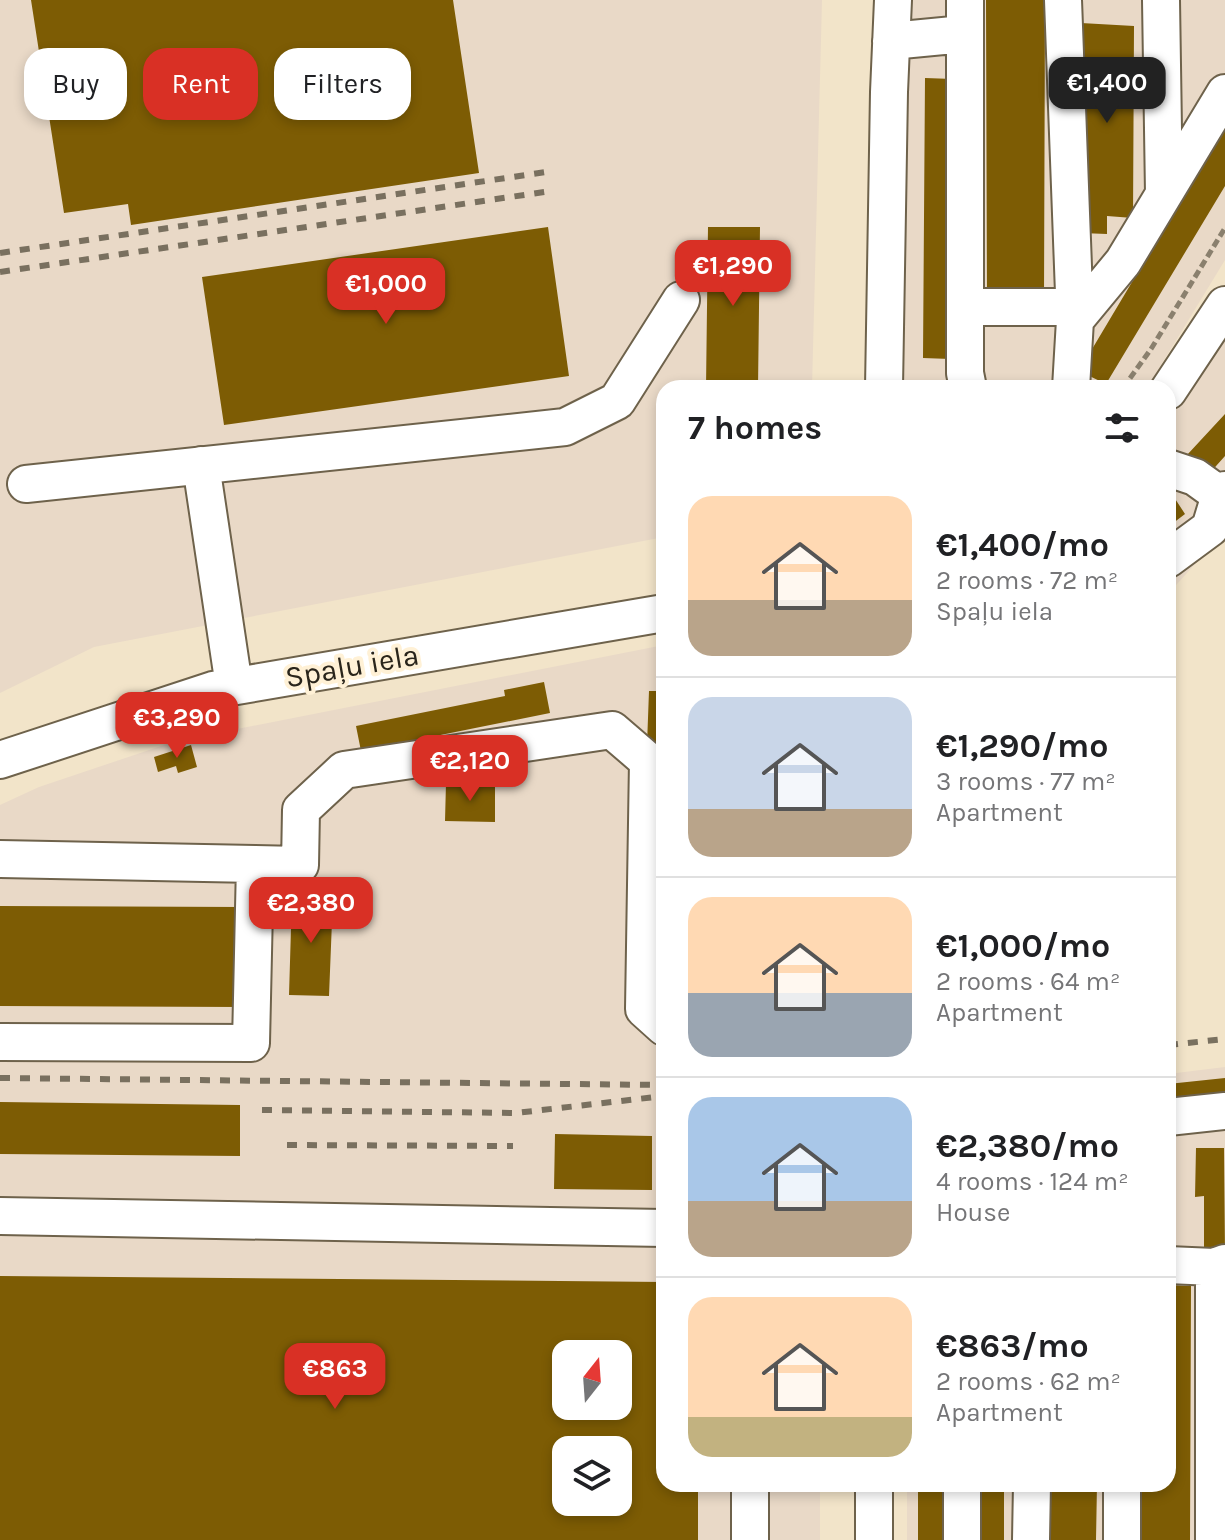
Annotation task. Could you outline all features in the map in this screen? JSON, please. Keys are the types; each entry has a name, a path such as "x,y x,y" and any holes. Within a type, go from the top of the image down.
{"street":[{"path":"884,380 893,0"},
{"path":"1063,0 1074,314 1071,380"},
{"path":"1161,0 1164,195"},
{"path":"891,41 965,17 966,380"},
{"path":"1074,314 1123,262 1225,93"},
{"path":"26,484 565,427 617,401 681,300"},
{"path":"965,307 1074,314"},
{"path":"1176,380 1223,313"},
{"path":"201,465 234,686"},
{"path":"1176,471 1195,477 1222,493 1210,528 1176,553"},
{"name":"Spaļu iela","path":"0,760 213,690 656,614"},
{"path":"0,859 300,865 301,810 344,770 612,730 648,761 644,1009 656,1020"},
{"path":"0,1042 251,1043 255,864"},
{"path":"1176,1116 1225,1111"},
{"path":"0,1216 656,1228"},
{"path":"1176,1265 1220,1265 1214,1540"},
{"path":"750,1492 750,1540"},
{"path":"874,1492 874,1540"},
{"path":"962,1492 962,1540"},
{"path":"1031,1540 1032,1492"},
{"path":"1122,1492 1122,1540"}],"path":[{"path":"1129,380 1225,228"}],"shaded area":[{"path":"0,0 822,0 812,380 656,380 656,539 94,647 0,693"},
{"path":"894,0 1225,0 1225,260 1152,380 902,380"},
{"path":"1225,327 1225,531 1176,585 1176,393"},
{"path":"656,647 656,1492 820,1492 820,1540 0,1540 0,805 39,787 176,741"},
{"path":"1225,1067 1225,1540 907,1540 907,1492 1176,1492 1176,1073"}],"building":[{"path":"31,0 453,0 479,173 131,225 128,204 64,213 50,120 127,120 127,48 38,48"},
{"path":"986,0 1045,0 1044,299 987,299"},
{"path":"1081,23 1134,26 1133,218 1107,216 1107,234 1081,233"},
{"path":"925,78 953,79 950,359 923,358"},
{"path":"1225,126 1225,186 1108,380 1098,380 1079,371"},
{"path":"548,227 569,376 224,425 202,277"},
{"path":"708,227 760,227 758,380 706,380"},
{"path":"1225,414 1225,456 1208,475 1187,455"},
{"path":"1176,500 1185,514 1176,521"},
{"path":"544,682 550,713 361,751 356,726 505,696 504,690"},
{"path":"649,691 656,691 656,745 647,745"},
{"path":"191,745 197,767 178,773 176,766 158,772 154,757"},
{"path":"446,783 495,785 495,822 445,821"},
{"path":"292,895 333,896 329,996 289,995"},
{"path":"0,906 242,907 241,1007 0,1006"},
{"path":"1225,1078 1225,1095 1176,1100 1176,1083"},
{"path":"0,1102 240,1105 240,1156 0,1154"},
{"path":"555,1134 652,1136 652,1190 554,1189"},
{"path":"1196,1148 1224,1148 1225,1254 1204,1254 1204,1196 1195,1197"},
{"path":"0,1276 656,1282 656,1492 698,1492 698,1540 0,1540"},
{"path":"1176,1285 1191,1286 1190,1540 1138,1540 1138,1492 1176,1492"},
{"path":"918,1492 946,1492 946,1540 918,1540"},
{"path":"977,1492 1004,1492 1004,1540 977,1540"},
{"path":"1046,1492 1097,1492 1096,1540 1046,1540"}],"railway":[{"path":"0,253 546,172"},
{"path":"0,272 551,191"},
{"path":"1176,1044 1225,1039"},
{"path":"0,1078 656,1085"},
{"path":"262,1110 516,1113 656,1097"},
{"path":"287,1145 513,1146"}]}
